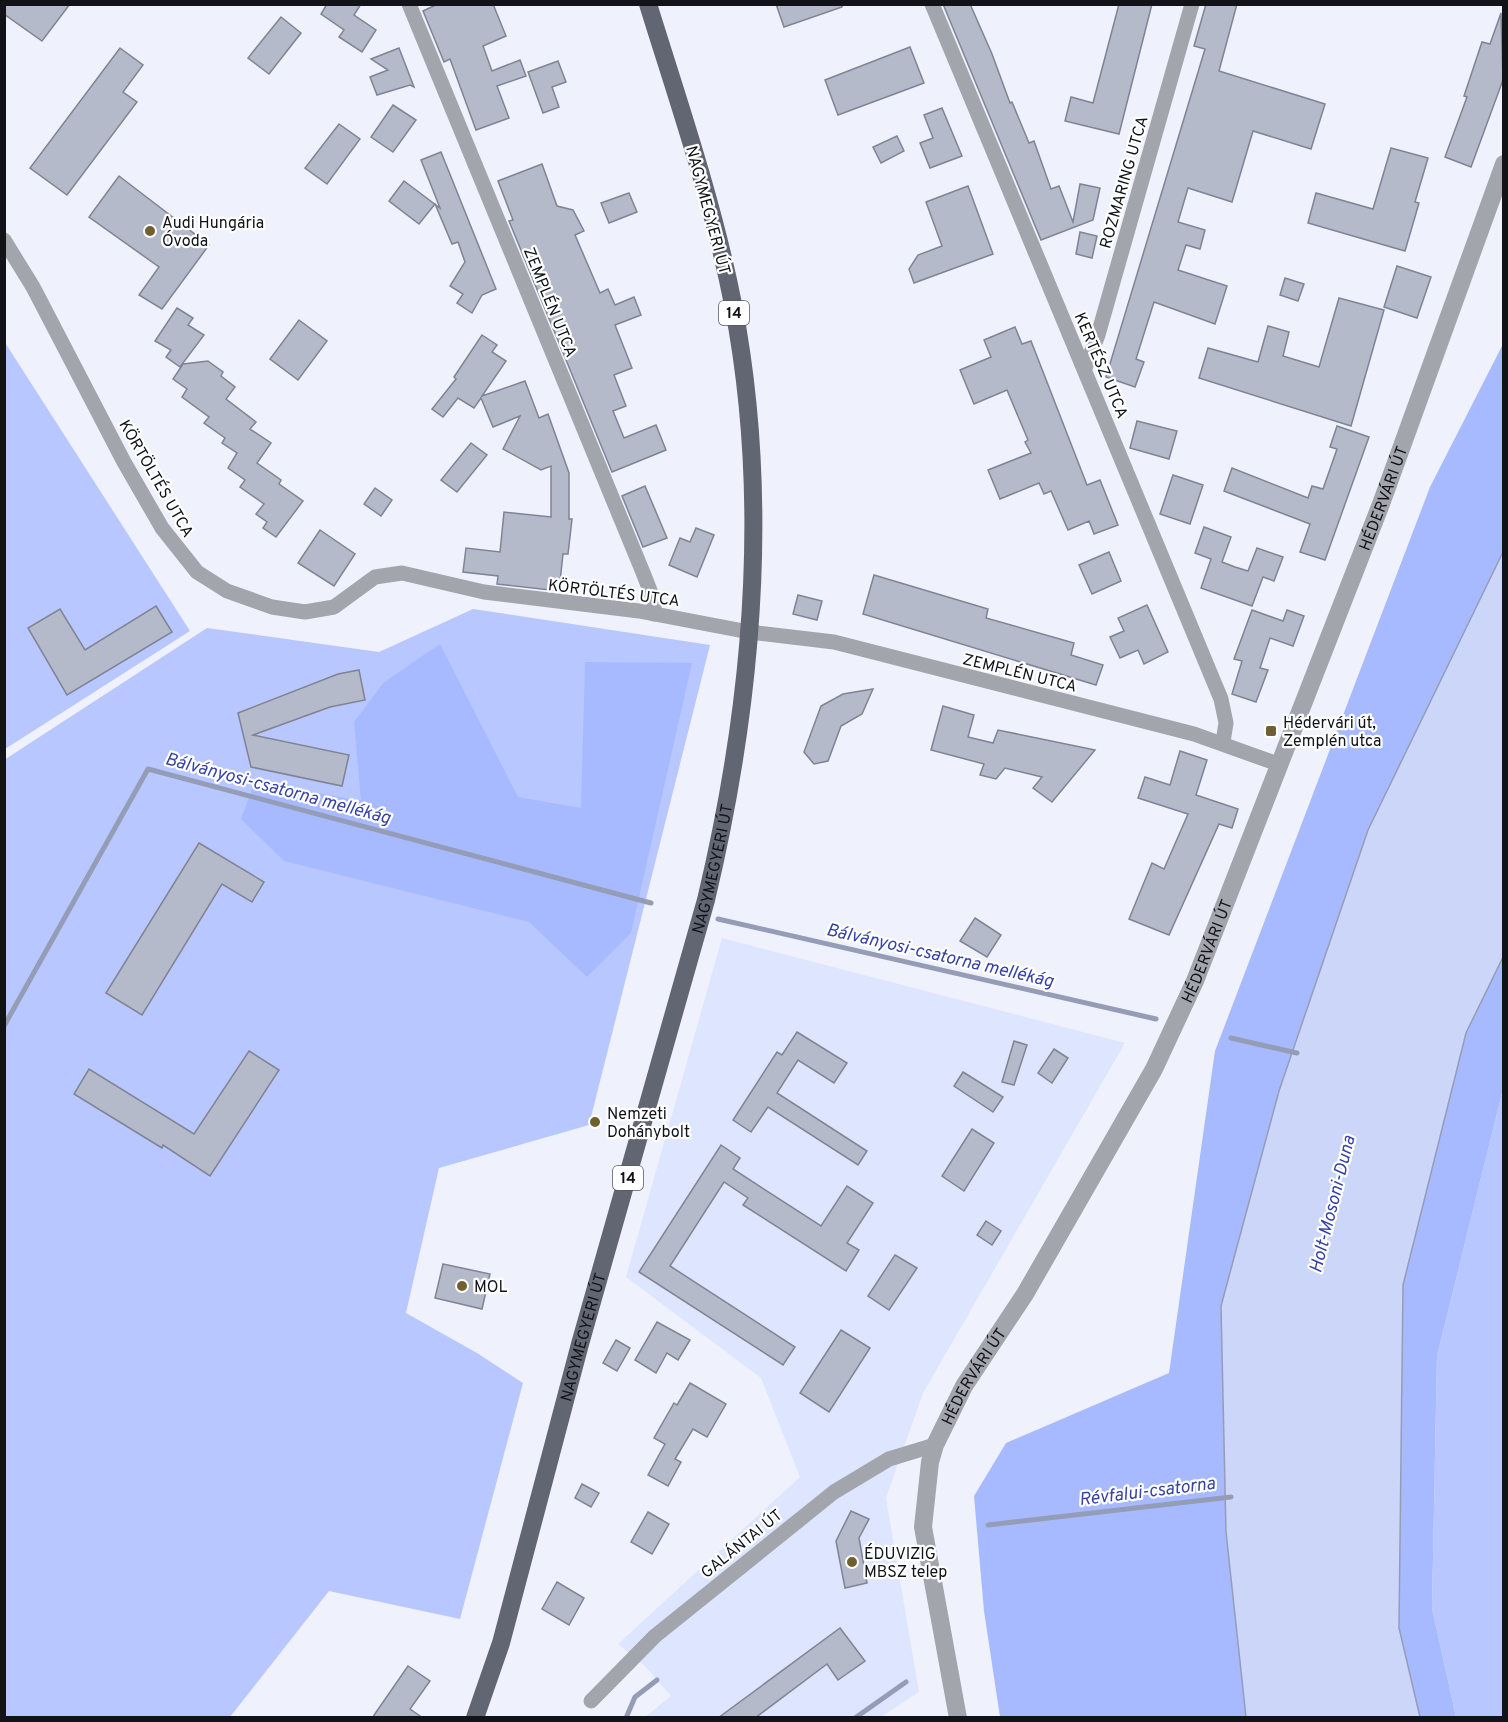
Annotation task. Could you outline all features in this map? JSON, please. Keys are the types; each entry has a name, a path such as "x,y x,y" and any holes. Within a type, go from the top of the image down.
{"main road":[{"name":"NAGYMEGYERI ÚT","path":"475,1718 501,1643 580,1344 706,900 720,840 749,632 754,535 752,469 733,306 707,188 648,4"}],"street":[{"name":"ZEMPLÉN UTCA","path":"409,4 644,575 654,601 654,614"},
{"name":"KERTÉSZ UTCA","path":"932,4 1221,699 1226,723 1223,742"},
{"name":"ROZMARING UTCA","path":"1084,369 1098,335 1192,4"},
{"name":"HÉDERVÁRI ÚT","path":"958,1718 923,1527 930,1462 935,1445 964,1386 1025,1294 1154,1069 1195,981 1381,504 1503,164"},
{"name":"KÖRTÖLTÉS UTCA","path":"4,240 33,287 124,462 162,528 197,572 216,585 272,607 305,612 334,607 375,577 389,573 402,573 495,594 654,614 749,632"},
{"name":"ZEMPLÉN UTCA","path":"749,632 834,642 1223,742 1278,764"},
{"name":"GALÁNTAI ÚT","path":"591,1701 656,1636 747,1559 834,1492 889,1459 935,1445"}],"shaded area":[{"path":"4,341 190,631 5,749 4,749"},
{"path":"1503,344 1503,552 1368,830 1279,1091 1221,1306 1226,1532 1246,1717 1000,1717 984,1611 974,1496 1006,1443 1169,1373 1215,1051 1430,487"},
{"path":"473,609 710,645 589,1125 439,1168 406,1313 477,1353 523,1383 460,1619 329,1591 230,1717 8,1718 5,1715 4,760 207,628 379,652"},
{"path":"440,644 518,797 581,808 585,662 692,663 631,933 587,977 529,922 284,861 241,819 255,781 361,801 354,722 384,682"},
{"path":"722,938 1125,1043 923,1393 886,1498 919,1692 881,1717 645,1717 671,1696 644,1665 618,1644 800,1477 761,1378 626,1277"},
{"path":"1503,957 1503,1089 1437,1356 1432,1608 1456,1717 1420,1718 1399,1628 1403,1285 1466,1033"},
{"path":"1503,1089 1503,1717 1456,1717 1432,1608 1437,1356"}],"water":[{"name":"Holt-Mosoni-Duna","path":"1503,552 1503,957 1466,1033 1403,1285 1399,1628 1420,1717 1246,1717 1226,1532 1221,1306 1279,1091 1368,830"}],"building":[{"path":"4,4 70,4 42,41 4,14"},
{"path":"327,4 361,4 354,15 376,30 362,52 339,37 344,30 321,14"},
{"path":"438,4 493,4 506,36 483,46 492,71 520,60 526,76 497,86 509,118 476,130 450,59 444,62 423,11"},
{"path":"776,4 842,4 842,7 784,27"},
{"path":"943,4 970,4 1010,103 1012,102 1029,143 1034,141 1051,189 1059,186 1073,222 1080,184 1100,188 1093,220 1041,240"},
{"path":"1119,4 1152,4 1119,134 1065,121 1071,97 1093,103"},
{"path":"1206,4 1237,4 1219,71 1325,104 1311,149 1253,131 1232,202 1188,188 1178,222 1205,230 1200,249 1186,245 1178,270 1227,286 1215,324 1154,302 1136,359 1144,362 1135,387 1106,377 1205,49 1194,46"},
{"path":"1501,13 1503,80 1471,167 1445,157 1467,97 1464,96 1482,42 1490,44"},
{"path":"281,17 301,33 269,74 248,58"},
{"path":"910,47 924,83 838,115 825,80"},
{"path":"120,48 143,65 123,92 137,102 67,195 30,168"},
{"path":"399,48 414,87 410,85 377,95 370,77 388,70 371,59"},
{"path":"558,61 566,82 552,87 559,107 543,113 528,72"},
{"path":"393,105 416,120 393,152 371,137"},
{"path":"942,108 962,156 930,168 920,143 933,138 924,115"},
{"path":"339,124 360,139 327,184 305,168"},
{"path":"897,136 904,151 881,163 873,147"},
{"path":"1391,148 1428,158 1415,202 1419,203 1405,251 1308,223 1316,193 1373,209"},
{"path":"441,152 496,289 482,295 472,313 457,303 463,294 450,286 465,262 458,242 452,244 435,204 440,208 421,160"},
{"path":"542,164 557,206 573,210 584,231 575,235 600,293 608,289 615,305 634,297 641,315 615,325 632,368 614,375 626,406 613,411 624,438 656,425 666,450 612,472 509,221 513,220 498,181"},
{"name":"Audi Hungária Óvoda","path":"119,176 209,245 162,309 139,295 159,267 89,217"},
{"path":"404,181 435,204 419,224 389,201"},
{"path":"968,186 993,254 914,283 909,269 918,255 942,246 926,202"},
{"path":"629,193 637,212 609,223 601,203"},
{"path":"1080,232 1097,236 1092,258 1076,254"},
{"path":"1397,266 1431,277 1417,318 1384,307"},
{"path":"1285,278 1304,284 1298,301 1280,295"},
{"path":"1339,298 1384,310 1351,426 1199,378 1208,348 1258,362 1268,326 1289,332 1283,356 1319,367"},
{"path":"177,308 193,318 188,325 204,335 180,367 166,357 171,350 155,341"},
{"path":"299,320 327,341 298,380 270,359"},
{"path":"1015,327 1022,344 1031,341 1087,485 1100,480 1118,525 1094,534 1089,521 1068,530 1051,491 1044,494 1039,483 1000,499 988,470 1031,453 1025,442 1028,440 1007,390 974,404 960,370 991,357 984,340"},
{"path":"482,335 497,345 492,352 506,361 482,396 525,381 539,418 548,414 569,473 569,519 572,519 568,554 563,554 559,591 497,584 498,576 463,572 466,548 500,552 504,512 551,517 551,466 541,470 503,449 520,416 493,427 481,398 474,408 458,398 443,417 432,409 456,379 454,377"},
{"path":"208,361 223,372 221,376 235,387 226,399 256,422 250,429 271,443 257,463 281,480 279,484 303,501 276,537 263,528 267,522 256,514 264,504 240,487 245,480 228,468 237,453 222,443 225,438 204,423 209,417 182,397 187,389 173,379 183,364"},
{"path":"1137,421 1177,431 1169,459 1130,448"},
{"path":"1337,426 1369,437 1325,560 1300,552 1310,524 1224,491 1232,468 1308,498 1312,486 1323,489 1337,449 1330,447"},
{"path":"471,443 487,455 457,492 441,480"},
{"path":"1173,475 1203,485 1190,524 1160,514"},
{"path":"645,486 667,538 643,547 622,496"},
{"path":"375,488 392,500 381,516 364,504"},
{"path":"1204,527 1231,537 1222,562 1235,567 1248,571 1257,548 1283,557 1274,581 1263,577 1252,606 1201,588 1211,559 1195,553"},
{"path":"696,528 714,535 697,577 669,565 680,538 690,542"},
{"path":"320,530 355,554 334,586 298,563"},
{"path":"1109,552 1121,581 1092,594 1079,565"},
{"path":"874,575 988,609 986,618 1074,643 1071,655 1103,665 1096,685 863,614"},
{"path":"798,595 822,601 817,620 793,614"},
{"path":"1147,605 1168,652 1144,664 1138,650 1120,658 1110,637 1124,631 1118,618"},
{"path":"156,606 172,632 67,695 28,628 60,609 85,650"},
{"path":"1252,610 1283,621 1287,610 1304,616 1293,646 1270,638 1260,668 1268,670 1256,702 1232,694 1242,661 1234,659"},
{"path":"359,670 365,700 330,707 253,735 349,755 342,786 251,767 238,713 338,674"},
{"path":"873,689 862,714 841,726 828,761 814,764 804,752 821,706 843,694"},
{"path":"943,706 974,715 968,737 993,743 998,730 1095,750 1052,802 1033,788 1042,777 1005,768 996,779 980,775 984,764 931,750"},
{"path":"1180,751 1207,760 1196,795 1238,809 1232,828 1219,824 1169,935 1129,919 1152,863 1164,869 1188,814 1138,798 1145,777 1170,785"},
{"path":"199,843 264,882 252,902 222,884 142,1015 106,993"},
{"path":"975,918 1001,935 987,957 960,941"},
{"path":"797,1032 847,1063 834,1083 798,1060 777,1093 867,1151 858,1165 768,1107 751,1132 733,1120 777,1052 782,1055"},
{"path":"1014,1041 1027,1045 1014,1085 1002,1082"},
{"path":"1054,1049 1068,1058 1052,1083 1038,1073"},
{"path":"249,1051 279,1070 210,1176 163,1145 162,1148 74,1094 89,1069 194,1134"},
{"path":"963,1072 1003,1097 993,1112 954,1086"},
{"path":"972,1129 994,1143 964,1191 942,1176"},
{"path":"721,1145 740,1158 733,1169 821,1226 847,1186 873,1203 847,1243 859,1250 846,1271 743,1205 748,1198 724,1182 670,1266 795,1347 783,1365 639,1272"},
{"path":"986,1221 1001,1231 992,1245 977,1235"},
{"path":"895,1255 917,1268 889,1310 868,1296"},
{"name":"MOL","path":"443,1264 490,1274 482,1309 435,1298"},
{"path":"657,1322 690,1340 678,1360 667,1353 656,1373 635,1360"},
{"path":"841,1330 870,1348 829,1412 800,1393"},
{"path":"616,1340 630,1348 617,1371 603,1363"},
{"path":"690,1383 726,1404 707,1437 693,1429 675,1459 681,1462 668,1486 648,1475 665,1444 654,1438 674,1403 677,1405"},
{"path":"582,1484 599,1493 591,1507 575,1498"},
{"name":"ÉDUVIZIG MBSZ telep","path":"851,1511 869,1519 859,1538 867,1583 845,1588 836,1541"},
{"path":"648,1512 669,1524 652,1554 631,1542"},
{"path":"557,1582 584,1598 569,1625 542,1609"},
{"path":"840,1628 865,1661 838,1680 827,1664 755,1718 718,1718"},
{"path":"408,1666 430,1681 410,1709 423,1718 372,1718"}],"waterway":[{"name":"Bálványosi-csatorna mellékág","path":"4,1026 148,769 651,903"},
{"name":"Bálványosi-csatorna mellékág","path":"718,919 1156,1019"},
{"name":"Bálványosi-csatorna mellékág","path":"1231,1038 1297,1053"},
{"name":"Révfalui-csatorna","path":"988,1525 1231,1497"},
{"name":"Révfalui-csatorna","path":"626,1718 635,1697 657,1680"},
{"path":"855,1718 906,1682"}],"place":[{"name":"Audi Hungária Óvoda","path":"150,231"},
{"name":"Hédervári út, Zemplén utca","path":"1271,731"},
{"name":"Nemzeti Dohánybolt","path":"595,1122"},
{"name":"MOL","path":"462,1286"},
{"name":"ÉDUVIZIG MBSZ telep","path":"852,1562"}]}
